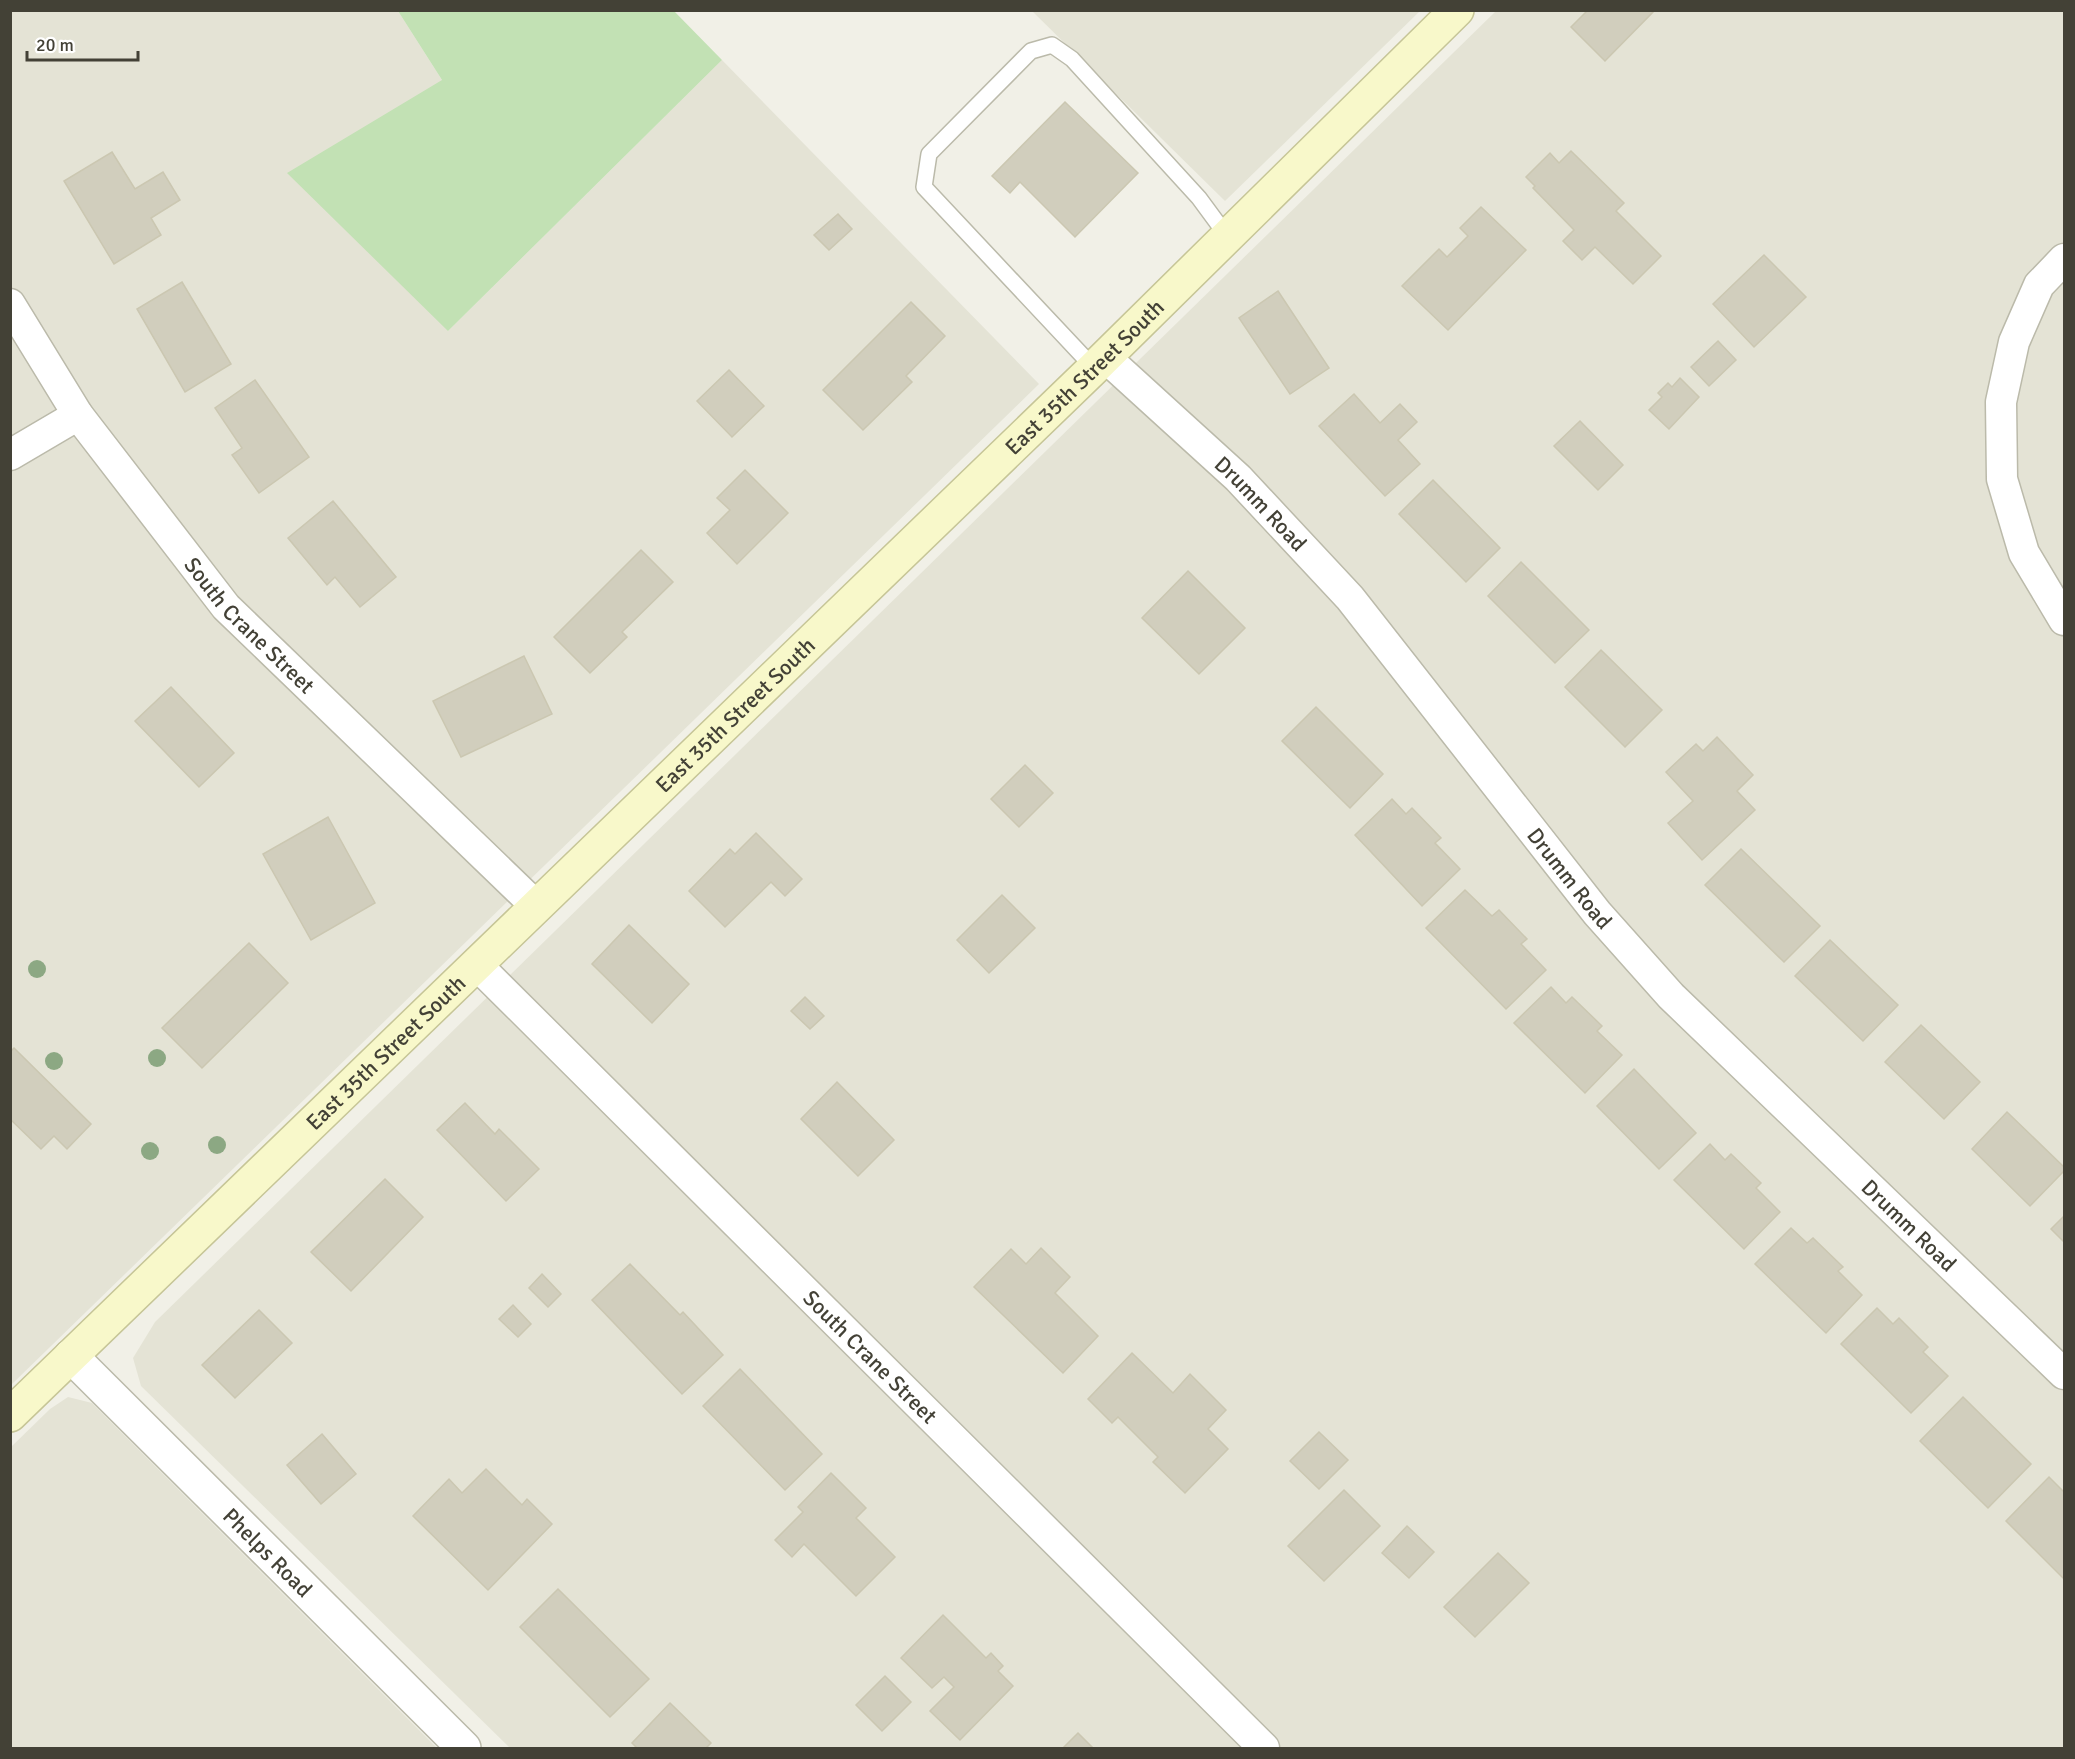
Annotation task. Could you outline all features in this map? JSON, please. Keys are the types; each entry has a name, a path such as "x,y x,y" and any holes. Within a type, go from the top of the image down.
{"main road":[{"name":"East 35th Street South","path":"10,1415 1099,362 1457,10"}],"street":[{"path":"2064,259 2039,285 2014,342 2001,402 2002,479 2024,553 2064,620"},
{"name":"South Crane Street","path":"10,304 78,415 226,607 537,907"},
{"name":"Drumm Road","path":"1099,362 1238,478 1350,598 1597,914 1671,996 2064,1374"},
{"path":"10,455 78,415"},
{"name":"South Crane Street","path":"477,965 1264,1749"},
{"name":"Phelps Road","path":"71,1356 464,1749"}],"lane":[{"path":"1099,362 924,187 929,154 958,121 1031,51 1052,45 1072,59 1199,198 1227,236"}],"shaded area":[{"path":"11,11 398,11 442,80 448,331 722,60 1039,384 11,1385"},
{"path":"1032,11 1420,11 1225,201"},
{"path":"1496,11 2064,11 2064,1748 510,1748 141,1386 133,1358 155,1322"},
{"path":"68,1397 92,1403 437,1748 11,1748 11,1447 50,1409"}],"green space":[{"path":"398,11 674,11 722,60 448,331 287,173 442,80"}],"building":[{"path":"1588,10 1652,10 1653,12 1605,61 1571,27"},
{"path":"1065,102 1138,173 1075,237 1020,182 1010,193 992,176"},
{"path":"1571,151 1624,203 1616,211 1661,256 1633,284 1595,247 1582,260 1563,241 1574,230 1533,188 1535,186 1526,177 1550,153 1559,163"},
{"path":"112,152 135,189 163,172 180,200 151,218 161,235 114,264 64,181"},
{"path":"1481,207 1526,250 1448,330 1402,286 1439,249 1447,257 1468,236 1460,228"},
{"path":"838,214 852,229 829,250 814,235"},
{"path":"1764,255 1806,297 1754,347 1713,304"},
{"path":"182,282 231,364 185,392 137,309"},
{"path":"1278,291 1329,368 1290,394 1239,318"},
{"path":"911,302 945,336 906,376 912,382 863,430 823,390"},
{"path":"1718,341 1736,360 1709,386 1691,367"},
{"path":"729,370 764,406 732,437 697,401"},
{"path":"1680,378 1699,397 1669,429 1649,410 1662,397 1658,393 1668,383 1672,387"},
{"path":"255,380 309,457 259,493 232,455 242,448 215,408"},
{"path":"1354,394 1380,423 1400,404 1417,422 1398,440 1420,464 1385,496 1319,426"},
{"path":"1580,421 1623,465 1598,490 1554,446"},
{"path":"745,470 788,513 737,564 707,533 730,510 717,498"},
{"path":"1433,480 1500,548 1466,582 1399,514"},
{"path":"333,501 396,577 360,607 335,577 327,585 288,538"},
{"path":"641,550 673,582 622,632 627,637 590,673 554,637"},
{"path":"1521,562 1589,630 1555,663 1488,596"},
{"path":"1188,571 1245,628 1199,674 1142,618"},
{"path":"1601,650 1662,710 1625,747 1565,687"},
{"path":"524,656 552,714 461,757 433,701"},
{"path":"171,687 234,753 199,787 135,721"},
{"path":"1316,707 1383,774 1350,808 1282,741"},
{"path":"1717,737 1753,775 1737,791 1755,810 1702,860 1668,823 1693,801 1666,772 1696,744 1703,751"},
{"path":"1025,765 1053,793 1019,827 991,799"},
{"path":"1392,799 1406,814 1412,808 1441,838 1435,843 1460,869 1422,906 1355,835"},
{"path":"328,817 375,903 311,940 263,854"},
{"path":"756,833 802,879 785,896 771,882 725,927 689,891 730,849 735,854"},
{"path":"1741,849 1820,926 1784,962 1705,885"},
{"path":"1465,890 1492,916 1499,910 1527,939 1521,944 1546,970 1506,1009 1426,928"},
{"path":"1002,895 1035,928 989,973 957,940"},
{"path":"629,925 689,984 652,1023 592,964"},
{"path":"1830,940 1898,1005 1863,1041 1795,976"},
{"path":"249,943 288,983 202,1068 162,1028"},
{"path":"1551,987 1566,1003 1572,997 1602,1026 1597,1031 1622,1055 1585,1093 1514,1023"},
{"path":"805,997 824,1016 810,1029 791,1011"},
{"path":"1921,1025 1980,1082 1944,1119 1885,1062"},
{"path":"14,1048 91,1124 67,1149 54,1136 41,1149 10,1119 10,1052"},
{"path":"1634,1069 1696,1133 1659,1169 1597,1106"},
{"path":"837,1082 894,1140 858,1176 801,1119"},
{"path":"465,1103 495,1134 499,1129 539,1169 506,1201 437,1130"},
{"path":"2007,1112 2064,1167 2064,1171 2030,1206 1972,1149"},
{"path":"1710,1144 1725,1160 1731,1154 1761,1183 1756,1188 1780,1212 1744,1249 1674,1180"},
{"path":"385,1179 423,1217 351,1291 311,1252"},
{"path":"2064,1216 2064,1242 2051,1229"},
{"path":"1791,1228 1807,1243 1813,1238 1843,1267 1838,1271 1862,1295 1826,1333 1755,1264"},
{"path":"1041,1248 1070,1277 1055,1293 1098,1336 1063,1373 974,1287 1011,1249 1026,1264"},
{"path":"630,1264 680,1315 683,1312 723,1355 682,1394 592,1300"},
{"path":"542,1274 561,1294 548,1307 529,1288"},
{"path":"513,1305 531,1324 518,1337 499,1319"},
{"path":"1877,1308 1893,1324 1899,1318 1928,1347 1923,1352 1948,1376 1911,1413 1841,1344"},
{"path":"259,1310 292,1343 235,1398 202,1365"},
{"path":"1132,1353 1173,1393 1190,1374 1226,1410 1208,1429 1228,1449 1185,1493 1153,1462 1158,1457 1118,1417 1112,1423 1088,1399"},
{"path":"740,1369 822,1454 785,1490 703,1406"},
{"path":"1963,1397 2031,1464 1988,1508 1920,1441"},
{"path":"1319,1432 1348,1460 1319,1489 1290,1461"},
{"path":"322,1434 356,1474 321,1504 287,1465"},
{"path":"486,1469 522,1505 527,1499 552,1524 488,1590 413,1516 449,1479 462,1493"},
{"path":"831,1473 866,1508 856,1518 895,1557 856,1596 804,1544 792,1557 775,1540 803,1512 798,1507"},
{"path":"2049,1477 2064,1492 2064,1579 2006,1521"},
{"path":"1344,1490 1380,1526 1324,1581 1288,1546"},
{"path":"1407,1526 1434,1552 1409,1578 1382,1553"},
{"path":"1498,1553 1529,1583 1475,1637 1444,1607"},
{"path":"558,1589 649,1679 610,1717 520,1627"},
{"path":"943,1615 986,1658 991,1653 1003,1666 998,1671 1013,1686 960,1740 930,1711 954,1687 944,1677 932,1688 901,1658"},
{"path":"885,1676 911,1702 882,1731 856,1705"},
{"path":"670,1703 711,1743 706,1748 637,1748 632,1743"},
{"path":"1078,1733 1093,1748 1063,1748"}]}
